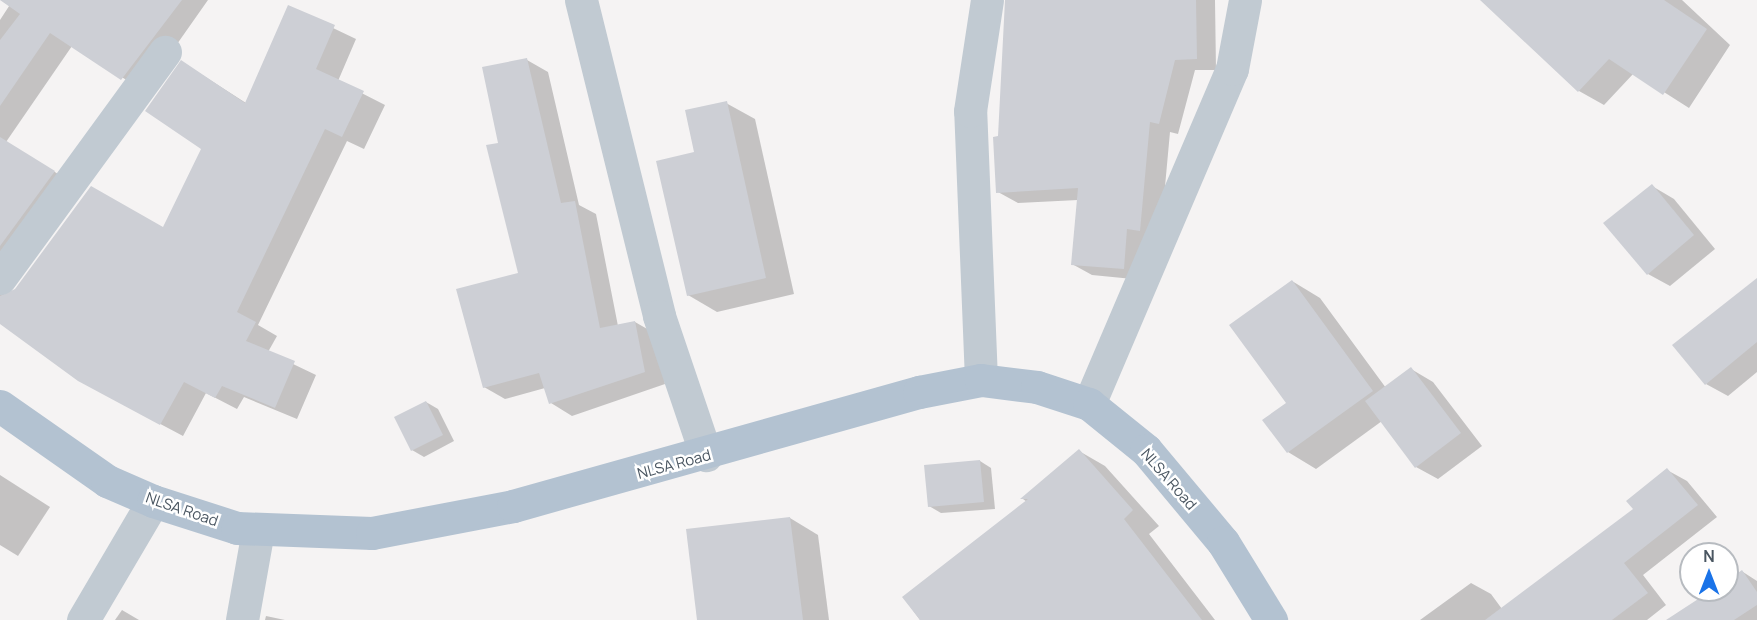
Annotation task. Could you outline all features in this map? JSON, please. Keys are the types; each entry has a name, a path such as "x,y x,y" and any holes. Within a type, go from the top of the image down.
{"main road":[{"name":"NLSA Road","path":"0,406 107,481 153,501 258,530 372,532 424,525 706,455 919,392 981,380 1037,387 1089,404 1146,450 1223,542 1271,620"}],"street":[{"path":"581,0 659,316 706,455"},
{"path":"981,380 970,111 987,0"},
{"path":"1089,404 1232,69 1245,0"},
{"path":"0,278 165,52"},
{"path":"82,620 153,501"},
{"path":"242,620 258,530"}],"building":[{"path":"0,0 182,0 121,80 50,33 0,106 0,40 20,14"},
{"path":"1005,0 1196,0 1197,59 1175,60 1159,124 1150,122 1140,231 1127,229 1124,269 1071,265 1078,188 996,193 993,137 998,136"},
{"path":"1480,0 1664,0 1707,29 1663,95 1609,59 1578,92"},
{"path":"288,5 335,25 316,69 364,91 342,137 325,129 237,312 256,322 246,341 295,361 275,408 222,386 215,398 184,382 160,425 78,381 0,324 0,296 15,289 91,186 163,227 201,149 145,111 181,60 245,103"},
{"path":"527,58 561,203 575,201 600,328 635,321 645,372 549,404 539,373 483,388 456,289 518,273 486,145 498,143 482,67"},
{"path":"727,101 766,278 687,296 656,161 694,152 685,110"},
{"path":"0,137 55,171 0,246"},
{"path":"1652,184 1694,235 1647,275 1603,223"},
{"path":"1757,278 1757,342 1705,385 1672,345"},
{"path":"1292,280 1373,391 1287,453 1262,420 1286,403 1229,325"},
{"path":"1411,367 1461,433 1415,468 1365,401"},
{"path":"426,401 443,435 411,451 394,417"},
{"path":"1079,449 1133,510 1124,519 1202,620 920,620 902,597 1028,499 1020,499"},
{"path":"980,460 984,502 928,507 924,465"},
{"path":"1667,468 1698,505 1624,563 1648,593 1612,620 1485,620 1633,509 1626,501"},
{"path":"790,517 803,620 697,620 686,529"},
{"path":"1742,570 1757,592 1757,605 1734,620 1666,620 1694,602 1739,602 1739,572"}]}
